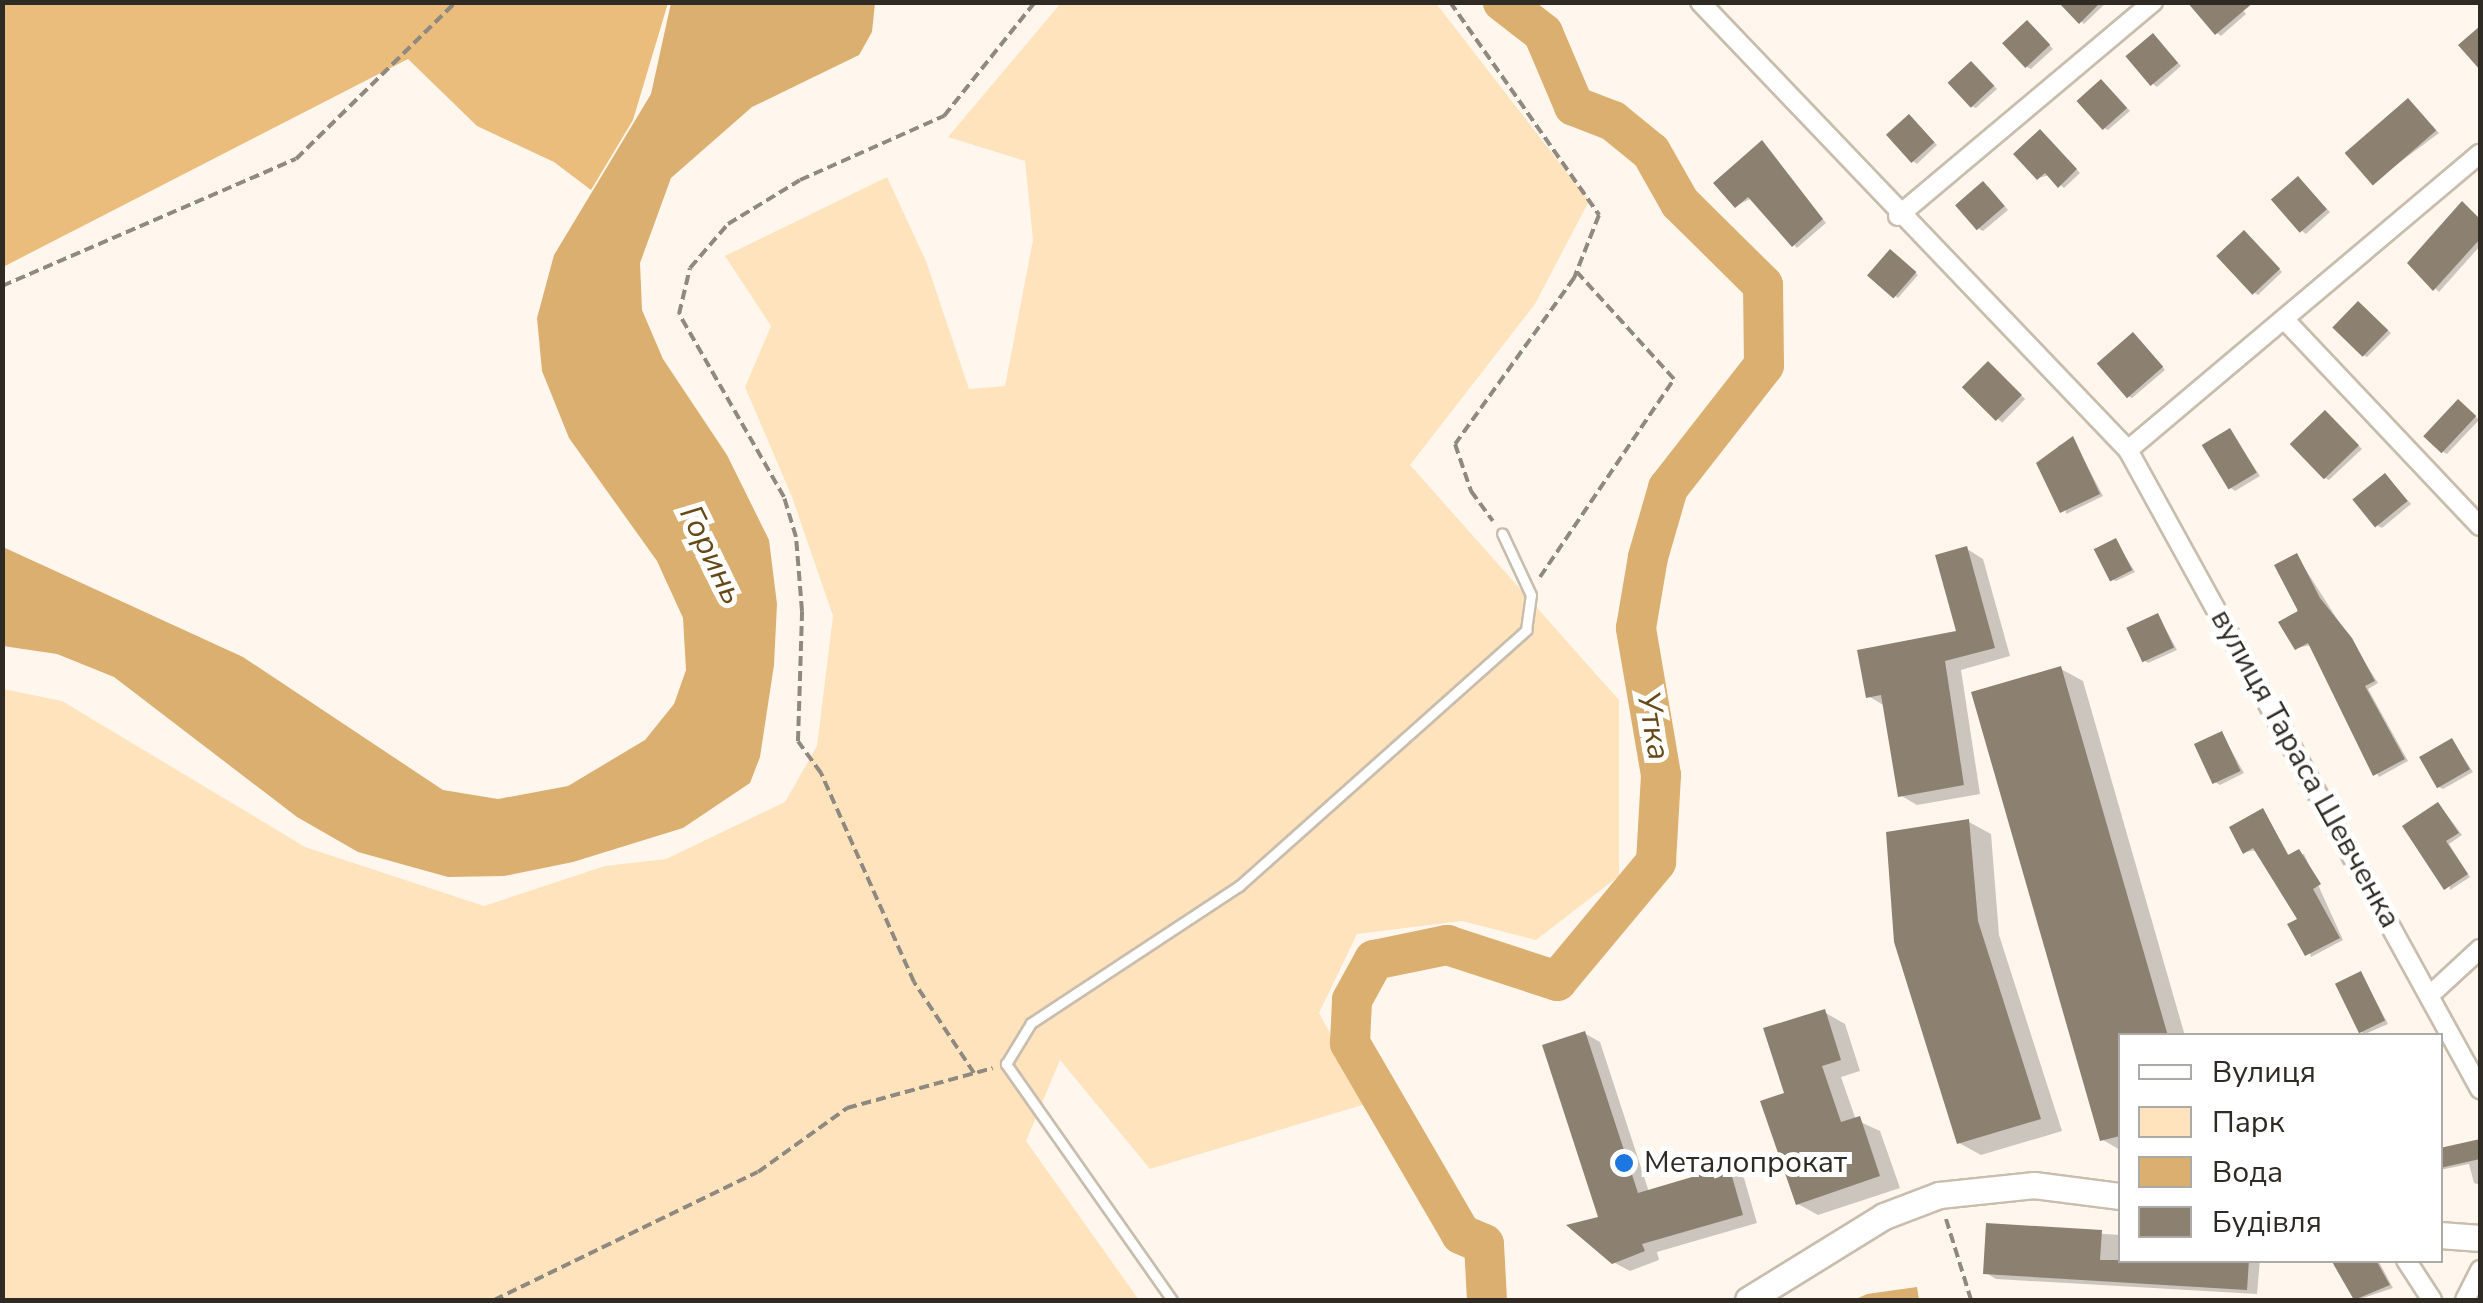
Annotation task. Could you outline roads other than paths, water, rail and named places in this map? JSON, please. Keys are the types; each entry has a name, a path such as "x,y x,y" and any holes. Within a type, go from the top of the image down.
{"main road":[{"path":"1748,1300 1871,1223 1940,1195 2034,1185 2118,1196"},
{"path":"2443,1234 2480,1238"}],"street":[{"name":"вулиця Тараса Шевченка","path":"1700,2 1898,216 2128,450 2480,1089"},
{"path":"1898,216 2153,2"},
{"path":"2128,450 2480,154"},
{"path":"2284,319 2480,526"},
{"path":"2430,995 2480,949"},
{"path":"2408,1263 2432,1300"},
{"path":"2464,1300 2480,1270"}],"lane":[{"path":"1172,1300 1006,1064 1031,1023 1239,886 1526,630 1531,594 1502,532"}],"water":[{"name":"Горинь","path":"671,3 875,3 872,32 859,55 752,107 671,178 640,263 642,310 663,359 727,455 769,540 777,604 774,665 760,757 750,783 683,828 573,862 504,876 448,877 358,852 297,817 114,677 57,654 3,646 3,547 243,657 443,790 498,799 568,786 645,740 674,704 686,670 683,618 657,561 569,438 542,371 537,318 554,255 651,94"},
{"path":"1917,1287 1919,1300 1854,1300 1867,1294"}],"waterway":[{"name":"Утка","path":"1487,1300 1484,1244 1461,1234 1350,1043 1352,1000 1374,960 1447,945 1557,981 1656,862 1661,775 1636,628 1648,557 1668,488 1764,365 1763,285 1680,203 1651,152 1613,121 1574,106 1543,33 1503,2"}],"place":[{"name":"Металопрокат","path":"1624,1163"}]}
